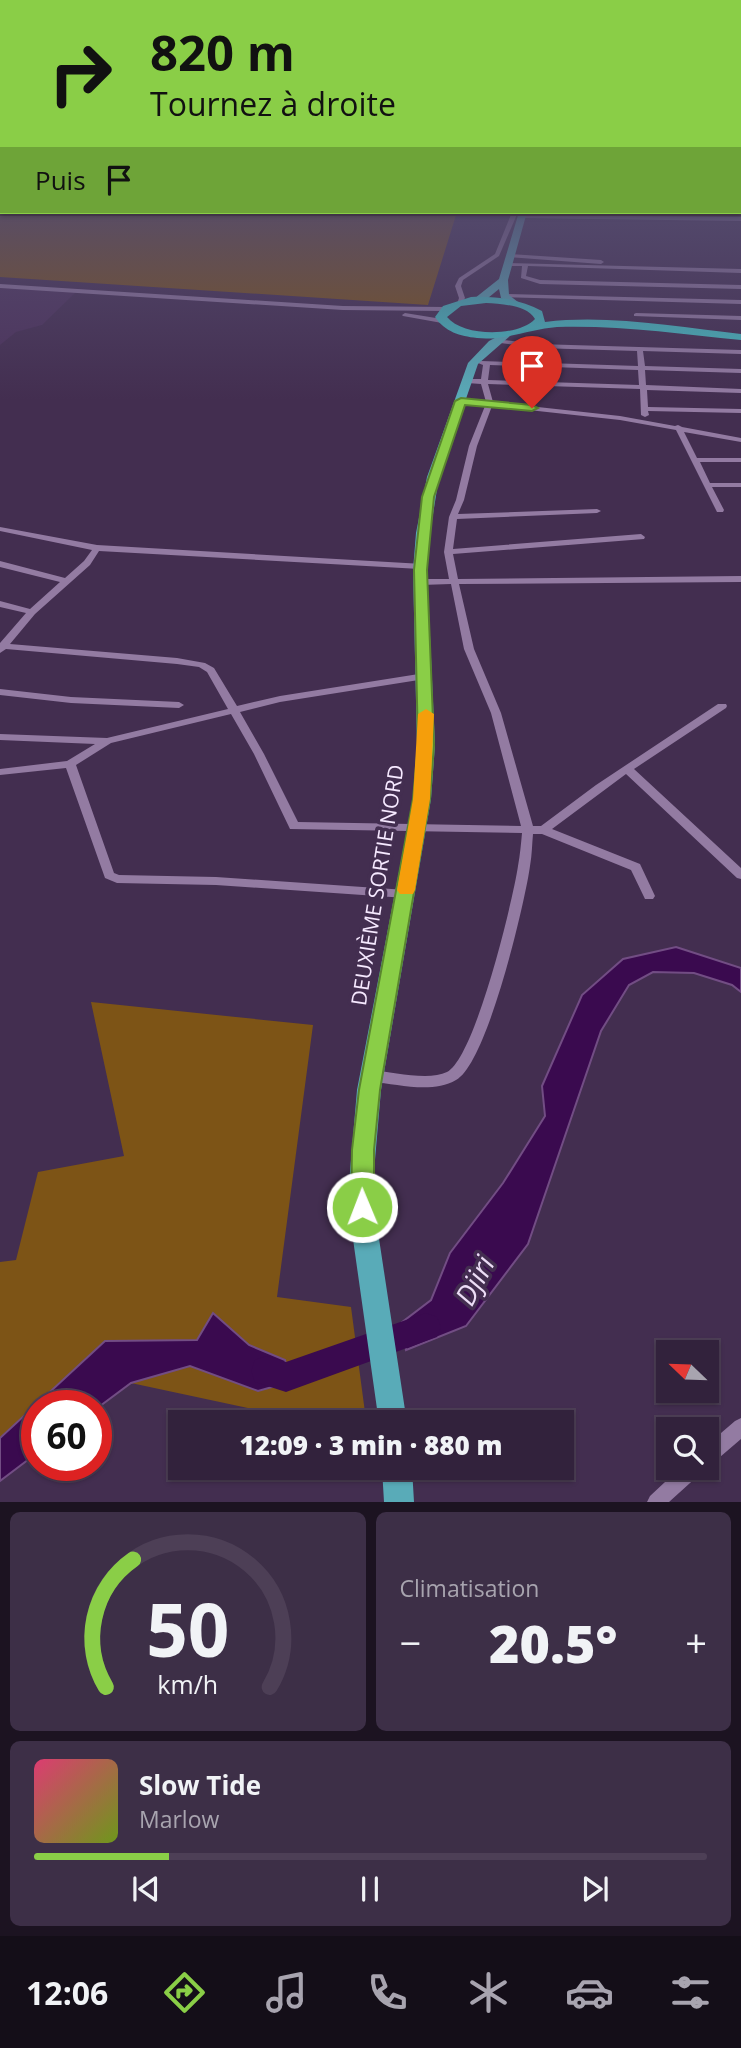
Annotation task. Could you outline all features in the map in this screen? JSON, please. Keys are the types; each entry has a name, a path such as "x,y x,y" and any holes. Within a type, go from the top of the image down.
{"highway":[{"path":"509,299 538,313 741,336 554,324 534,327 501,338 465,332 442,321 442,313 459,303 509,299"},
{"path":"534,327 541,320 538,313"}],"main road":[{"path":"479,300 503,280 509,260"},
{"path":"503,280 509,299"},
{"path":"465,332 474,342 477,370"},
{"name":"DEUXIÈME SORTIE NORD","path":"392,1410 361,1183 372,1076 417,827 426,745 421,574 428,497 461,401 477,370 501,338"},
{"path":"398,1480 399,1502"}],"street":[{"path":"459,303 462,298 458,286 461,279 492,259"},
{"path":"509,260 525,266 741,271"},
{"path":"509,260 626,263 633,270 636,284 637,319 741,318"},
{"path":"525,266 523,277 535,281 741,287"},
{"path":"0,286 343,308 446,309"},
{"path":"509,299 741,302"},
{"path":"343,308 442,321"},
{"path":"501,338 527,346 741,352"},
{"path":"640,349 646,422"},
{"path":"477,370 641,368 741,371"},
{"path":"477,370 643,388 741,391"},
{"path":"372,1076 432,1082 453,1076 466,1061 484,1018 510,930 524,867 528,830 496,713 469,649 452,581 448,552 453,517 460,500 473,446 490,403 477,370"},
{"path":"461,401 646,422 741,439"},
{"path":"645,409 741,411"},
{"path":"678,427 720,510"},
{"path":"694,460 741,460"},
{"path":"707,485 741,485"},
{"path":"453,517 597,511"},
{"path":"0,529 97,548 421,574 452,581 741,579"},
{"path":"448,552 641,537"},
{"path":"1,648 32,612 87,563 97,548"},
{"path":"0,565 67,580"},
{"path":"0,604 32,612"},
{"path":"1,648 202,665 215,675 260,754 294,826 303,829 417,827 543,830 636,867 649,896"},
{"path":"0,737 107,741 326,690 425,676"},
{"path":"0,692 179,705"},
{"path":"543,830 627,769 722,706"},
{"path":"0,772 70,764 107,741"},
{"path":"70,764 109,875 117,879 216,881 406,894"},
{"path":"627,769 741,876"},
{"path":"719,1446 741,1427"},
{"path":"656,1502 681,1480"}],"shaded area":[{"path":"0,259 442,259 428,305 0,277"},
{"path":"0,288 76,292 42,325 16,332 0,345"},
{"path":"91,1002 313,1025 277,1297 351,1307 365,1410 257,1410 131,1383 190,1366 258,1391 285,1360 249,1345 213,1313 197,1340 105,1341 52,1390 21,1390 21,1419 0,1438 0,1262 16,1260 38,1172 124,1156"}],"water":[{"path":"676,947 741,968 741,992 732,985 694,973 653,972 629,985 601,1031 528,1244 466,1326 406,1350 401,1323 431,1300 450,1253 503,1183 545,1116 542,1086 582,995 623,959"},
{"path":"213,1313 249,1345 285,1360 290,1382 258,1391 190,1366 131,1383 112,1397 112,1390 52,1390 105,1341 197,1340"},
{"path":"21,1419 21,1465 0,1481 0,1438"}],"waterway":[{"name":"Djiri","path":"266,1371 286,1377 426,1327"}],"slow traffic":[{"path":"406,890 422,799 426,714"}],"route":[{"path":"362,1207 361,1183 369,1090 422,799 426,745 420,570 428,497 445,440 461,401 532,408"}]}
